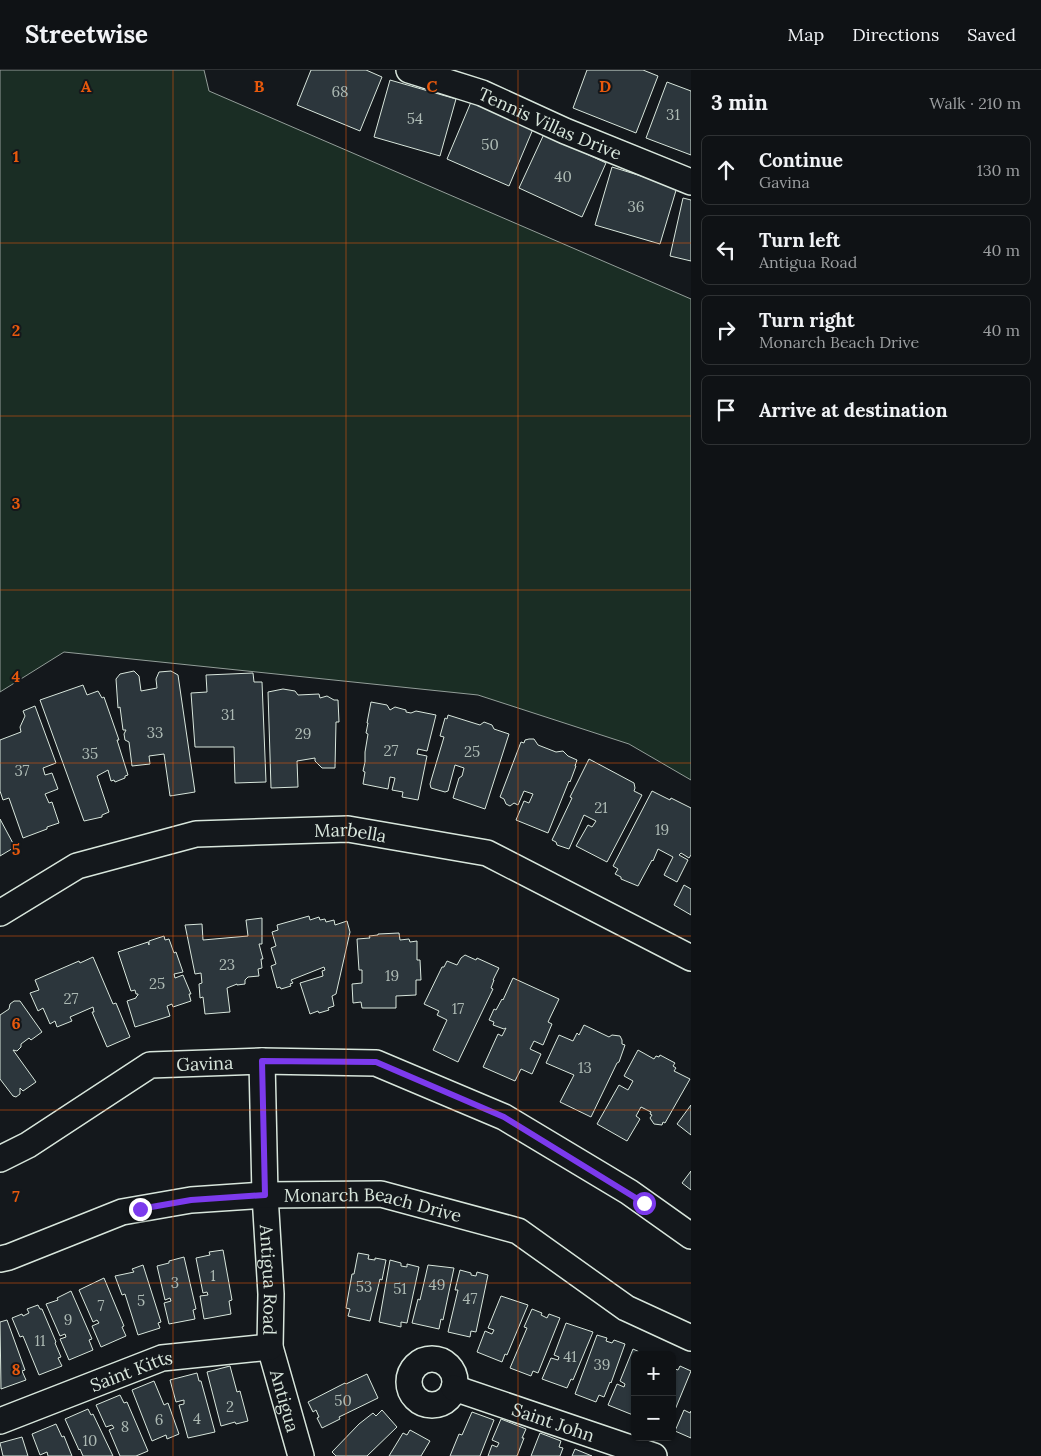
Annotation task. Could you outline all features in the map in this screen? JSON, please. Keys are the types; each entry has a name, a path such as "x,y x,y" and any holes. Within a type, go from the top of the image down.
{"street":[{"name":"Tennis Villas Drive","path":"408,70 482,92 565,131 691,182"},
{"name":"Marbella","path":"0,913 77,866 196,834 348,829 487,853 691,958"},
{"name":"Gavina","path":"0,1159 28,1145 150,1065 262,1061 376,1062 504,1117 629,1192 691,1236"},
{"name":"Antigua Road","path":"262,1061 265,1195 272,1294 270,1347"},
{"name":"Monarch Beach Drive","path":"0,1259 122,1212 191,1200 265,1195 381,1194 518,1231 626,1308 691,1338"},
{"name":"Saint Kitts","path":"0,1421 162,1358 270,1347"},
{"name":"Antigua","path":"270,1347 301,1456"},
{"name":"Saint John","path":"454,1388 654,1456"}],"green space":[{"path":"0,70 204,70 209,91 691,299 691,780 629,744 478,695 64,652 0,692"}],"building":[{"path":"311,70 366,70 382,77 360,131 297,105"},
{"path":"587,70 643,70 658,76 636,133 573,108"},
{"path":"390,80 456,99 440,156 374,137"},
{"path":"667,82 691,91 691,155 646,138"},
{"path":"471,102 533,129 509,186 447,159"},
{"path":"544,134 606,163 582,217 519,188"},
{"path":"612,167 677,187 660,244 595,225"},
{"path":"683,198 691,200 691,261 670,256"},
{"path":"134,671 139,676 141,691 157,688 156,679 159,672 171,671 178,675 195,792 170,796 164,754 149,756 150,764 132,766 129,742 125,740 124,734 126,730 123,730 120,707 118,708 116,679 120,674"},
{"path":"253,673 254,682 262,682 266,782 235,783 234,747 195,747 191,693 207,692 206,675"},
{"path":"83,685 87,695 98,691 102,698 104,697 119,740 117,740 128,775 115,782 114,780 111,781 108,770 97,776 109,812 102,815 102,817 84,821 40,700"},
{"path":"283,689 295,691 298,695 319,694 320,698 327,696 338,700 339,722 336,722 335,768 322,768 315,761 315,758 297,761 298,787 271,788 268,692"},
{"path":"371,702 387,705 390,710 395,707 411,713 416,711 436,715 427,751 418,749 417,754 427,756 418,800 402,797 403,792 392,790 395,778 390,777 388,789 363,784 368,734 366,733"},
{"path":"35,706 56,763 43,768 45,775 52,773 58,789 45,794 49,803 52,802 59,823 23,838 9,798 3,800 0,791 0,740 21,732 20,727 25,716 23,711"},
{"path":"448,715 480,725 484,722 492,725 494,729 509,734 485,809 453,798 464,768 455,765 448,791 445,792 431,788 430,784 444,737 440,736 445,718 447,719"},
{"path":"534,739 538,745 556,752 563,751 568,756 577,760 570,782 548,833 516,820 524,801 529,803 533,794 524,791 518,805 514,803 510,806 500,797 521,742 524,743 525,740"},
{"path":"589,759 634,783 634,791 642,795 607,862 576,846 588,825 592,827 596,821 584,815 569,849 557,845 552,840"},
{"path":"652,791 691,808 691,855 689,858 681,853 679,855 688,860 677,882 664,875 673,857 658,849 638,886 621,879 621,877 615,874 618,869 613,866"},
{"path":"0,819 15,847 0,856"},
{"path":"684,885 691,889 691,915 674,905"},
{"path":"309,916 310,920 319,917 320,920 325,919 326,922 334,920 335,925 347,921 350,932 336,994 332,996 334,1006 328,1008 329,1010 310,1014 300,983 323,976 322,971 325,970 324,967 291,980 293,983 290,984 291,986 281,989 280,987 277,988 271,966 276,964 271,948 276,946 272,932 278,930 277,925"},
{"path":"262,918 262,944 259,944 263,959 261,959 262,968 258,969 259,976 248,977 245,980 245,984 237,984 227,988 230,1012 205,1014 203,997 200,998 199,984 202,983 201,973 195,974 185,925 202,924 203,940 248,936 246,920"},
{"path":"399,933 400,940 409,939 410,942 417,941 417,960 420,960 421,980 416,980 416,995 396,996 396,1008 362,1008 361,1002 353,1003 352,984 362,983 362,970 359,970 357,939 370,938 369,936 378,934"},
{"path":"164,936 165,940 169,939 174,953 176,952 183,972 174,974 175,978 183,975 191,994 189,994 191,1001 173,1007 172,1004 167,1006 170,1016 135,1027 127,1001 136,998 138,994 136,994 135,990 131,991 118,952 148,942 149,945 149,941"},
{"path":"465,955 499,968 493,980 491,988 493,989 458,1062 433,1050 447,1020 437,1015 439,1011 424,1004 442,967 444,967 447,961 457,965"},
{"path":"93,957 113,1004 116,1003 130,1037 107,1047 92,1012 94,1012 93,1007 70,1017 72,1021 57,1027 55,1021 50,1024 43,1008 38,1011 30,993 39,990 35,980"},
{"path":"513,978 559,999 548,1022 552,1024 543,1045 534,1041 530,1049 541,1054 532,1074 521,1069 515,1081 483,1067 498,1034 502,1036 506,1028 493,1025 494,1022 489,1020 494,1009 496,1010 503,1000"},
{"path":"14,1001 20,1001 42,1032 21,1044 17,1051 13,1050 36,1082 23,1091 20,1088 20,1094 16,1097 13,1096 0,1079 0,1015 9,1009 10,1004"},
{"path":"584,1025 609,1037 612,1035 620,1036 622,1044 625,1045 619,1062 591,1117 560,1102 574,1075 546,1063 559,1035 573,1041 577,1033 579,1035"},
{"path":"638,1050 654,1059 660,1055 675,1063 673,1066 676,1068 674,1071 690,1079 665,1123 663,1122 662,1125 654,1124 650,1118 651,1112 641,1107 636,1116 640,1119 627,1141 597,1124 619,1085 628,1090 633,1081 624,1076"},
{"path":"691,1105 691,1135 677,1124"},
{"path":"691,1171 691,1190 682,1183"},
{"path":"223,1250 232,1300 229,1301 231,1314 204,1319 200,1296 208,1295 207,1292 203,1293 196,1258 210,1255 209,1252"},
{"path":"358,1253 369,1255 368,1259 386,1260 370,1321 348,1316 350,1309 346,1308"},
{"path":"184,1257 196,1309 193,1310 195,1319 169,1324 164,1303 171,1301 170,1298 165,1300 157,1266"},
{"path":"390,1260 401,1263 401,1266 407,1267 407,1264 419,1267 407,1323 401,1322 401,1327 379,1322"},
{"path":"143,1265 161,1322 158,1323 160,1328 138,1335 125,1294 122,1295 115,1276 134,1272 132,1269"},
{"path":"428,1265 454,1268 443,1320 441,1319 439,1329 412,1323 418,1299 420,1300"},
{"path":"460,1270 476,1276 477,1272 488,1275 476,1332 471,1331 470,1337 448,1332 458,1290 455,1290"},
{"path":"104,1278 124,1326 122,1327 126,1336 101,1347 92,1326 99,1323 97,1320 93,1322 79,1290"},
{"path":"71,1291 92,1339 89,1340 93,1350 69,1360 60,1339 66,1337 65,1334 60,1336 46,1304 58,1300 57,1298"},
{"path":"501,1296 528,1305 507,1355 505,1354 502,1362 477,1352 485,1331 492,1334 494,1330 488,1328"},
{"path":"38,1305 42,1309 56,1342 61,1357 58,1358 62,1366 39,1375 23,1336 20,1337 12,1318 29,1313 27,1309"},
{"path":"532,1309 542,1313 541,1315 547,1318 549,1314 560,1318 538,1373 533,1371 531,1376 510,1368 527,1328 524,1327"},
{"path":"7,1320 25,1370 22,1371 26,1380 1,1389 0,1322"},
{"path":"566,1323 593,1332 573,1380 571,1379 567,1388 542,1379 551,1358 558,1360 559,1357 554,1355"},
{"path":"597,1335 607,1338 606,1341 612,1343 614,1340 625,1344 604,1397 599,1395 596,1402 575,1394"},
{"path":"631,1354 631,1414 608,1405 617,1384 624,1387 625,1384 620,1381"},
{"path":"230,1366 237,1392 240,1391 248,1421 221,1426 207,1372"},
{"path":"680,1366 691,1371 676,1407 676,1369 678,1370"},
{"path":"197,1373 215,1432 188,1438 179,1405 184,1404 184,1400 176,1402 170,1380"},
{"path":"367,1374 378,1398 339,1417 340,1419 322,1428 317,1418 319,1417 316,1410 313,1412 308,1402"},
{"path":"154,1381 164,1405 168,1403 179,1434 167,1439 166,1435 152,1441 132,1390"},
{"path":"120,1395 124,1403 127,1402 148,1451 136,1456 120,1456 109,1430 114,1428 112,1425 106,1427 96,1405"},
{"path":"88,1409 91,1415 93,1414 113,1456 83,1456 79,1450 65,1419"},
{"path":"382,1410 397,1427 367,1456 336,1456 332,1452 359,1424 373,1413 376,1416"},
{"path":"684,1410 690,1413 691,1411 691,1438 676,1431"},
{"path":"472,1412 494,1420 480,1456 450,1456 459,1434 462,1435"},
{"path":"501,1419 526,1429 517,1456 488,1456 492,1445 497,1447 499,1443 492,1440"},
{"path":"56,1424 62,1437 64,1436 72,1456 48,1456 47,1452 40,1455 32,1434"},
{"path":"410,1430 430,1441 421,1456 389,1456 403,1433 407,1435"},
{"path":"540,1433 561,1441 559,1447 563,1448 560,1456 531,1456"},
{"path":"22,1437 28,1456 3,1456 0,1443"},
{"path":"575,1449 592,1456 572,1456"}],"route":[{"path":"140,1209 191,1200 265,1195 262,1061 376,1062 504,1117 629,1192 644,1203"}]}
